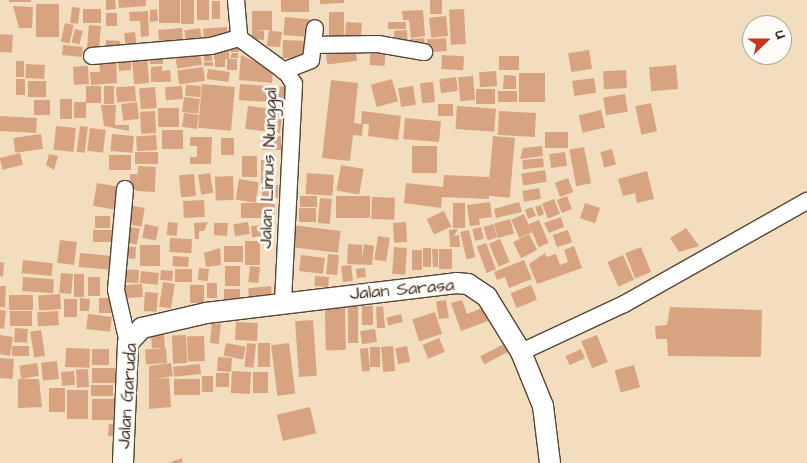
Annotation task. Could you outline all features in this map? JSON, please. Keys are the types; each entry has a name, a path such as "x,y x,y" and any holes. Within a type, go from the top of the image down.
{"street":[{"path":"92,56 211,46 240,38 236,0"},
{"path":"283,70 309,62 315,28"},
{"name":"Jalan Limus Nunggal","path":"240,38 283,70 292,80 295,96 283,303"},
{"path":"313,45 378,44 424,52"},
{"path":"125,189 116,290 128,343"},
{"path":"521,352 624,304 807,201"},
{"name":"Jalan Sarasa","path":"283,303 468,284 499,311 521,352 543,406 550,463"},
{"name":"Jalan Garuda","path":"123,463 128,343 136,331 161,321 283,303"}],"building":[{"path":"9,0 31,0 31,2 9,2"},
{"path":"106,0 115,0 116,9 106,10"},
{"path":"118,0 146,0 146,6 119,8"},
{"path":"159,0 180,0 180,23 159,23"},
{"path":"181,0 194,0 194,24 181,24"},
{"path":"197,0 209,0 209,20 197,20"},
{"path":"281,0 309,0 309,12 281,12"},
{"path":"320,0 344,0 344,3 320,4"},
{"path":"430,0 442,0 442,14 430,14"},
{"path":"212,1 220,1 220,19 212,19"},
{"path":"36,4 59,4 59,37 36,37"},
{"path":"13,6 33,7 32,28 19,28"},
{"path":"72,7 80,8 78,24 70,23"},
{"path":"83,9 101,9 101,23 83,23"},
{"path":"157,9 158,21 150,22 150,10"},
{"path":"464,9 466,44 451,45 449,10"},
{"path":"423,10 425,36 411,38 409,20 403,20 402,11"},
{"path":"148,11 149,36 141,37 140,21 130,21 129,12"},
{"path":"252,11 272,11 272,31 282,32 280,47 267,46 269,30 257,30 264,31 264,40 252,39"},
{"path":"329,12 344,12 344,42 329,42"},
{"path":"106,13 117,13 117,26 106,26"},
{"path":"446,16 448,36 431,38 429,18"},
{"path":"285,17 310,19 308,37 283,35"},
{"path":"346,22 362,23 361,42 345,41"},
{"path":"388,22 406,22 406,29 388,29"},
{"path":"65,23 74,25 69,44 61,42"},
{"path":"89,25 101,26 99,50 87,49"},
{"path":"227,27 228,42 204,44 203,29"},
{"path":"182,28 183,39 159,41 158,30"},
{"path":"200,28 202,40 186,42 184,31"},
{"path":"75,29 83,31 79,45 72,43"},
{"path":"407,30 408,47 395,48 394,31"},
{"path":"135,32 137,49 126,50 124,33"},
{"path":"0,34 13,35 12,53 0,52"},
{"path":"424,38 425,47 410,47 410,39"},
{"path":"446,38 447,51 428,52 427,39"},
{"path":"106,40 120,41 119,53 105,52"},
{"path":"283,40 311,41 310,59 282,58"},
{"path":"230,43 239,43 239,52 230,52"},
{"path":"355,44 357,61 327,65 325,48"},
{"path":"63,45 83,47 82,57 62,55"},
{"path":"371,45 386,46 385,66 370,65"},
{"path":"199,46 202,65 177,69 174,50"},
{"path":"214,46 229,46 229,59 214,59"},
{"path":"204,48 212,48 212,61 204,61"},
{"path":"589,50 592,69 571,72 568,53"},
{"path":"150,53 163,53 163,64 150,64"},
{"path":"232,53 238,53 238,58 230,58"},
{"path":"241,55 273,70 272,83 239,80"},
{"path":"442,55 464,56 463,70 441,69"},
{"path":"499,56 519,56 519,70 499,70"},
{"path":"116,58 117,83 91,85 90,72 100,72 99,59"},
{"path":"147,58 149,83 134,84 132,59"},
{"path":"215,59 225,59 225,67 215,67"},
{"path":"227,59 237,59 237,70 227,70"},
{"path":"118,60 131,60 131,70 119,71"},
{"path":"16,61 24,61 24,77 16,77"},
{"path":"204,62 213,62 213,66 204,66"},
{"path":"26,64 45,65 44,79 25,78"},
{"path":"676,65 678,89 651,91 649,67"},
{"path":"88,66 89,84 74,85 73,67"},
{"path":"162,66 162,71 170,70 171,82 151,82 151,67"},
{"path":"203,67 205,81 179,84 177,71"},
{"path":"208,69 230,72 228,82 207,79"},
{"path":"626,70 627,88 604,89 603,71"},
{"path":"496,71 497,86 480,87 479,72"},
{"path":"519,73 545,73 545,102 519,102"},
{"path":"504,75 516,76 516,89 503,89"},
{"path":"473,76 475,100 460,101 458,77"},
{"path":"456,77 458,91 441,93 439,79"},
{"path":"594,78 596,93 574,96 572,81"},
{"path":"16,79 25,79 25,95 16,95"},
{"path":"392,79 398,101 377,107 371,85"},
{"path":"331,80 358,83 354,123 361,124 362,111 401,116 398,140 368,136 369,124 363,124 362,136 353,135 350,161 322,158"},
{"path":"28,81 46,81 46,97 28,97"},
{"path":"433,82 435,102 422,103 420,83"},
{"path":"202,84 235,87 231,131 198,128"},
{"path":"240,84 269,86 268,102 239,100"},
{"path":"186,85 201,86 200,97 185,96"},
{"path":"86,86 101,86 101,103 86,103"},
{"path":"104,86 114,86 114,104 104,104"},
{"path":"135,86 136,101 117,102 116,87"},
{"path":"182,86 183,99 166,100 165,87"},
{"path":"272,86 285,87 284,104 271,103"},
{"path":"413,86 416,105 401,107 398,88"},
{"path":"155,87 157,108 141,109 139,88"},
{"path":"476,89 495,89 495,104 476,104"},
{"path":"498,91 517,91 517,102 498,102"},
{"path":"625,94 628,112 606,115 603,97"},
{"path":"184,97 200,99 198,114 182,112"},
{"path":"60,99 72,99 72,119 60,119"},
{"path":"34,100 50,100 50,115 34,115"},
{"path":"74,102 86,102 86,118 74,118"},
{"path":"137,102 139,119 123,121 121,104"},
{"path":"651,103 657,131 641,135 635,106"},
{"path":"438,104 453,104 453,116 438,116"},
{"path":"101,105 116,105 115,125 129,125 129,131 104,126"},
{"path":"248,106 283,110 280,133 245,129"},
{"path":"457,106 496,109 494,132 455,129"},
{"path":"158,108 179,108 179,127 158,127"},
{"path":"601,110 605,128 583,133 579,115"},
{"path":"155,111 156,133 141,134 140,112"},
{"path":"499,111 536,113 535,137 498,135"},
{"path":"184,113 199,115 197,129 182,127"},
{"path":"0,116 37,118 36,133 0,131"},
{"path":"405,118 441,121 439,142 403,139"},
{"path":"56,126 76,128 73,152 53,150"},
{"path":"80,126 88,127 85,153 77,152"},
{"path":"90,128 106,130 103,153 87,151"},
{"path":"162,130 183,130 183,149 162,149"},
{"path":"545,132 568,132 568,148 545,148"},
{"path":"41,134 43,149 15,153 13,138"},
{"path":"112,134 134,136 132,153 111,151"},
{"path":"156,135 157,150 137,151 136,136"},
{"path":"262,136 281,136 281,150 262,150"},
{"path":"493,136 515,138 510,198 488,196"},
{"path":"190,137 212,137 211,164 190,164 190,157 197,157 197,146 190,146"},
{"path":"221,138 234,138 234,155 221,155"},
{"path":"412,146 437,146 437,173 412,173"},
{"path":"542,146 543,156 520,159 523,148"},
{"path":"584,147 591,183 576,186 569,150"},
{"path":"612,149 616,165 604,167 600,152"},
{"path":"135,152 158,152 158,164 135,164"},
{"path":"565,152 567,166 551,168 549,154"},
{"path":"20,153 23,165 3,170 0,158"},
{"path":"49,154 58,156 54,170 46,165"},
{"path":"109,155 131,155 131,170 109,170"},
{"path":"242,156 257,156 257,177 242,177"},
{"path":"543,158 544,167 523,169 522,160"},
{"path":"261,160 272,160 272,183 261,183"},
{"path":"341,165 364,169 359,195 336,191"},
{"path":"138,166 156,167 155,192 137,191"},
{"path":"545,170 547,182 523,186 521,174"},
{"path":"647,171 654,199 637,203 635,193 623,196 618,179"},
{"path":"210,173 213,193 201,195 198,175"},
{"path":"307,173 334,175 332,196 306,194"},
{"path":"130,174 137,174 137,190 130,190"},
{"path":"194,174 196,196 181,197 179,175"},
{"path":"444,175 489,177 489,199 442,197 441,208 404,203 406,183 443,187"},
{"path":"233,176 234,200 216,201 215,177"},
{"path":"568,178 573,192 560,197 555,183"},
{"path":"239,179 259,182 255,203 236,200"},
{"path":"97,183 120,187 116,210 93,206"},
{"path":"262,185 278,185 278,198 262,198"},
{"path":"539,188 541,199 524,202 522,191"},
{"path":"300,196 317,196 317,207 300,207"},
{"path":"336,196 370,196 370,218 336,218"},
{"path":"567,196 572,209 562,213 557,200"},
{"path":"372,197 395,198 394,220 371,219"},
{"path":"320,198 332,199 330,224 318,223"},
{"path":"554,199 560,214 548,219 542,204"},
{"path":"204,200 205,217 184,218 183,201"},
{"path":"490,202 492,217 479,219 480,225 470,226 467,205"},
{"path":"519,202 522,212 496,218 494,209"},
{"path":"241,203 275,203 275,218 241,218"},
{"path":"453,203 465,203 465,228 453,228"},
{"path":"585,203 600,208 595,223 580,218"},
{"path":"128,205 145,208 141,227 125,224"},
{"path":"541,205 544,215 538,216 535,207"},
{"path":"532,207 536,216 528,219 525,210"},
{"path":"299,208 316,208 316,222 299,222"},
{"path":"444,211 451,226 434,234 427,219"},
{"path":"524,214 532,232 519,238 511,220"},
{"path":"95,216 110,216 110,228 95,228"},
{"path":"561,217 564,227 549,233 544,223"},
{"path":"510,219 514,233 498,238 494,224"},
{"path":"539,220 549,243 539,247 529,224"},
{"path":"168,222 178,223 177,236 167,235"},
{"path":"208,222 204,231 199,231 199,239 195,239 194,223"},
{"path":"248,222 250,234 235,236 233,224"},
{"path":"406,222 407,242 394,243 393,223"},
{"path":"214,223 228,223 227,236 214,235"},
{"path":"145,224 159,227 156,241 142,238"},
{"path":"493,224 497,237 488,240 483,227"},
{"path":"266,225 267,236 252,237 251,226"},
{"path":"292,225 341,231 338,253 289,247"},
{"path":"125,226 140,229 137,245 122,242"},
{"path":"481,227 484,239 475,241 472,229"},
{"path":"686,228 699,246 679,252 670,238"},
{"path":"458,229 454,236 459,235 460,247 450,247 449,230"},
{"path":"93,230 117,230 117,242 93,242"},
{"path":"469,230 475,257 467,259 460,232"},
{"path":"568,230 572,242 557,247 553,235"},
{"path":"529,234 537,250 521,258 513,242"},
{"path":"378,236 390,238 386,262 374,260"},
{"path":"170,238 192,239 191,253 169,252"},
{"path":"500,239 510,262 499,267 489,244"},
{"path":"60,240 77,242 74,265 57,263"},
{"path":"245,241 260,241 260,265 245,265"},
{"path":"486,243 496,269 487,273 477,247"},
{"path":"348,244 362,245 362,259 364,244 374,246 372,265 347,264"},
{"path":"140,245 160,245 160,266 140,266"},
{"path":"119,246 136,247 135,259 118,258"},
{"path":"224,246 243,246 243,262 224,262"},
{"path":"574,246 582,268 537,284 529,264 545,253 546,257 556,254 560,265 568,262 564,250"},
{"path":"394,247 407,248 405,275 392,274"},
{"path":"641,247 651,272 635,278 625,253"},
{"path":"220,248 221,265 206,267 204,253"},
{"path":"423,248 431,248 431,267 423,267"},
{"path":"432,249 438,249 438,267 433,267"},
{"path":"439,249 452,249 452,269 439,269"},
{"path":"412,250 422,250 422,270 412,270"},
{"path":"80,253 113,256 112,270 79,267"},
{"path":"328,254 339,255 337,275 326,274"},
{"path":"301,255 325,258 323,274 299,271"},
{"path":"623,255 634,280 618,287 607,262"},
{"path":"173,256 189,257 188,267 172,266"},
{"path":"23,260 53,263 51,276 22,273"},
{"path":"524,260 532,279 509,288 505,277 497,280 494,272"},
{"path":"0,262 4,263 3,277 0,276"},
{"path":"351,265 353,281 343,282 341,266"},
{"path":"225,266 240,266 240,286 225,286"},
{"path":"250,266 260,267 258,283 248,282"},
{"path":"199,268 209,269 208,281 198,280"},
{"path":"365,268 366,277 357,278 356,269"},
{"path":"119,269 139,270 138,283 118,282"},
{"path":"175,269 192,269 192,282 175,282"},
{"path":"161,270 173,271 172,281 160,280"},
{"path":"141,271 159,273 158,285 140,283"},
{"path":"61,273 73,274 71,294 59,293"},
{"path":"74,274 84,274 84,297 74,297"},
{"path":"315,276 329,277 328,287 314,286"},
{"path":"23,277 54,279 53,293 22,291"},
{"path":"88,277 100,277 100,296 88,296"},
{"path":"163,282 175,284 171,309 159,307"},
{"path":"207,283 217,283 217,298 207,298"},
{"path":"142,284 143,297 123,298 122,285"},
{"path":"190,285 204,285 204,303 190,303"},
{"path":"531,285 537,300 517,308 511,293"},
{"path":"0,286 6,286 5,307 0,307"},
{"path":"271,286 272,296 249,298 248,288"},
{"path":"224,289 240,289 240,300 224,300"},
{"path":"145,292 158,293 157,312 144,311"},
{"path":"60,294 61,309 39,310 38,296"},
{"path":"9,295 33,295 33,310 9,310"},
{"path":"80,298 90,299 89,311 80,311"},
{"path":"99,298 116,298 116,313 99,313"},
{"path":"64,299 77,299 77,317 64,317"},
{"path":"446,300 449,318 439,319 436,302"},
{"path":"462,300 467,314 482,308 488,321 461,331 451,303"},
{"path":"348,305 358,305 358,343 348,343"},
{"path":"362,306 373,306 373,325 362,325"},
{"path":"383,306 385,328 377,328 376,307"},
{"path":"670,307 762,310 761,357 668,356 667,339 656,339 655,326 667,325"},
{"path":"325,308 345,308 346,350 326,350"},
{"path":"0,310 6,311 4,329 0,328"},
{"path":"10,311 32,311 32,326 10,326"},
{"path":"58,311 59,325 38,326 37,312"},
{"path":"435,312 442,334 419,341 412,319"},
{"path":"88,314 112,317 110,332 86,329"},
{"path":"401,314 403,322 388,325 386,318"},
{"path":"313,320 317,376 299,377 295,321"},
{"path":"236,322 258,323 257,341 235,340"},
{"path":"212,323 221,324 219,344 210,343"},
{"path":"15,328 28,329 27,343 14,342"},
{"path":"375,329 377,342 362,344 360,331"},
{"path":"41,330 45,356 34,357 30,332"},
{"path":"0,335 13,337 10,356 0,354"},
{"path":"151,335 164,335 165,348 152,348"},
{"path":"172,335 186,335 187,363 173,363"},
{"path":"597,335 608,362 592,368 581,341"},
{"path":"204,336 205,361 188,362 187,337"},
{"path":"439,338 445,352 428,359 422,345"},
{"path":"226,343 246,347 243,360 224,356"},
{"path":"247,343 256,344 253,368 244,367"},
{"path":"258,343 270,343 270,367 258,367"},
{"path":"289,343 295,394 277,396 271,345"},
{"path":"506,343 510,351 484,364 480,356"},
{"path":"12,346 29,346 29,356 12,356"},
{"path":"393,346 395,371 383,372 381,347"},
{"path":"407,346 410,362 398,364 395,348"},
{"path":"370,347 380,347 380,367 370,367"},
{"path":"66,348 90,349 89,368 65,367"},
{"path":"166,348 167,363 146,364 145,349"},
{"path":"368,348 370,371 362,372 360,349"},
{"path":"92,349 109,349 109,365 92,365"},
{"path":"581,349 585,358 570,365 565,356"},
{"path":"218,357 232,358 231,372 217,371"},
{"path":"0,358 14,359 13,379 0,378"},
{"path":"57,361 59,379 43,381 41,363"},
{"path":"37,363 39,376 21,379 19,366"},
{"path":"171,363 173,376 154,379 169,378 171,407 149,409 149,366"},
{"path":"200,364 201,374 174,377 173,367"},
{"path":"634,365 640,387 621,392 615,370"},
{"path":"92,368 115,368 115,383 92,383"},
{"path":"88,369 89,387 77,388 76,370"},
{"path":"74,371 75,385 62,386 61,372"},
{"path":"232,371 251,372 250,394 231,393"},
{"path":"253,372 268,372 268,393 253,393"},
{"path":"216,373 229,373 229,387 216,387"},
{"path":"202,376 213,376 213,392 202,392"},
{"path":"18,379 39,379 42,407 18,408"},
{"path":"174,379 200,379 200,395 174,395"},
{"path":"91,385 113,385 113,396 91,396"},
{"path":"49,388 65,388 65,412 49,412"},
{"path":"67,390 88,390 88,419 67,419"},
{"path":"92,399 118,399 118,420 92,420"},
{"path":"310,407 316,433 283,441 277,415"},
{"path":"109,424 121,425 120,437 108,436"},
{"path":"182,458 182,463 169,463"}]}
